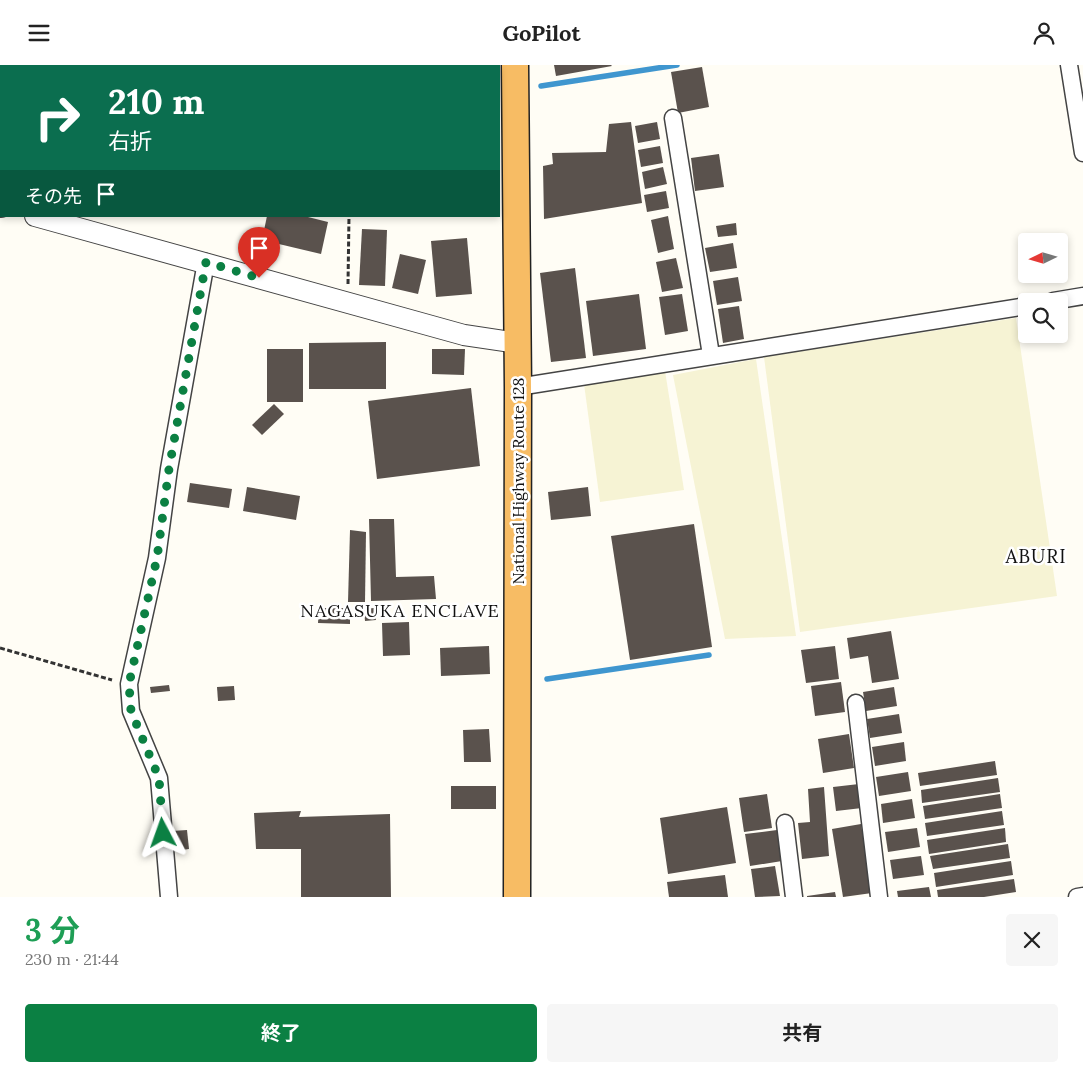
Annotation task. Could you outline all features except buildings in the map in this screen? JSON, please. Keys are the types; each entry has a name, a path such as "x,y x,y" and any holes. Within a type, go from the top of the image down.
{"highway":[{"name":"National Highway Route 128","path":"515,65 518,387 517,897"}],"street":[{"path":"1069,65 1083,153"},
{"path":"673,118 711,355"},
{"path":"39,217 464,335 517,343"},
{"path":"169,897 159,778 131,711 129,684 157,558 169,469 206,262"},
{"path":"1068,298 1083,296"},
{"path":"518,387 1018,307"},
{"path":"856,703 879,897"},
{"path":"785,823 794,897"},
{"path":"1077,897 1083,896"}],"path":[{"path":"348,304 349,217"},
{"path":"0,648 129,684"}],"shaded area":[{"path":"1016,318 1018,343 1020,343 1057,596 800,632 764,357"},
{"path":"756,359 796,636 725,639 673,375"},
{"path":"665,371 684,490 600,502 584,384"}],"waterway":[{"path":"541,86 677,65"},
{"path":"547,679 709,655"}],"district":[{"name":"ABURI","path":"1036,556"},
{"name":"NAGASUKA ENCLAVE","path":"400,610"}],"route":[{"path":"163,833 159,778 131,711 129,684 157,558 169,469 206,262 259,278"}]}
